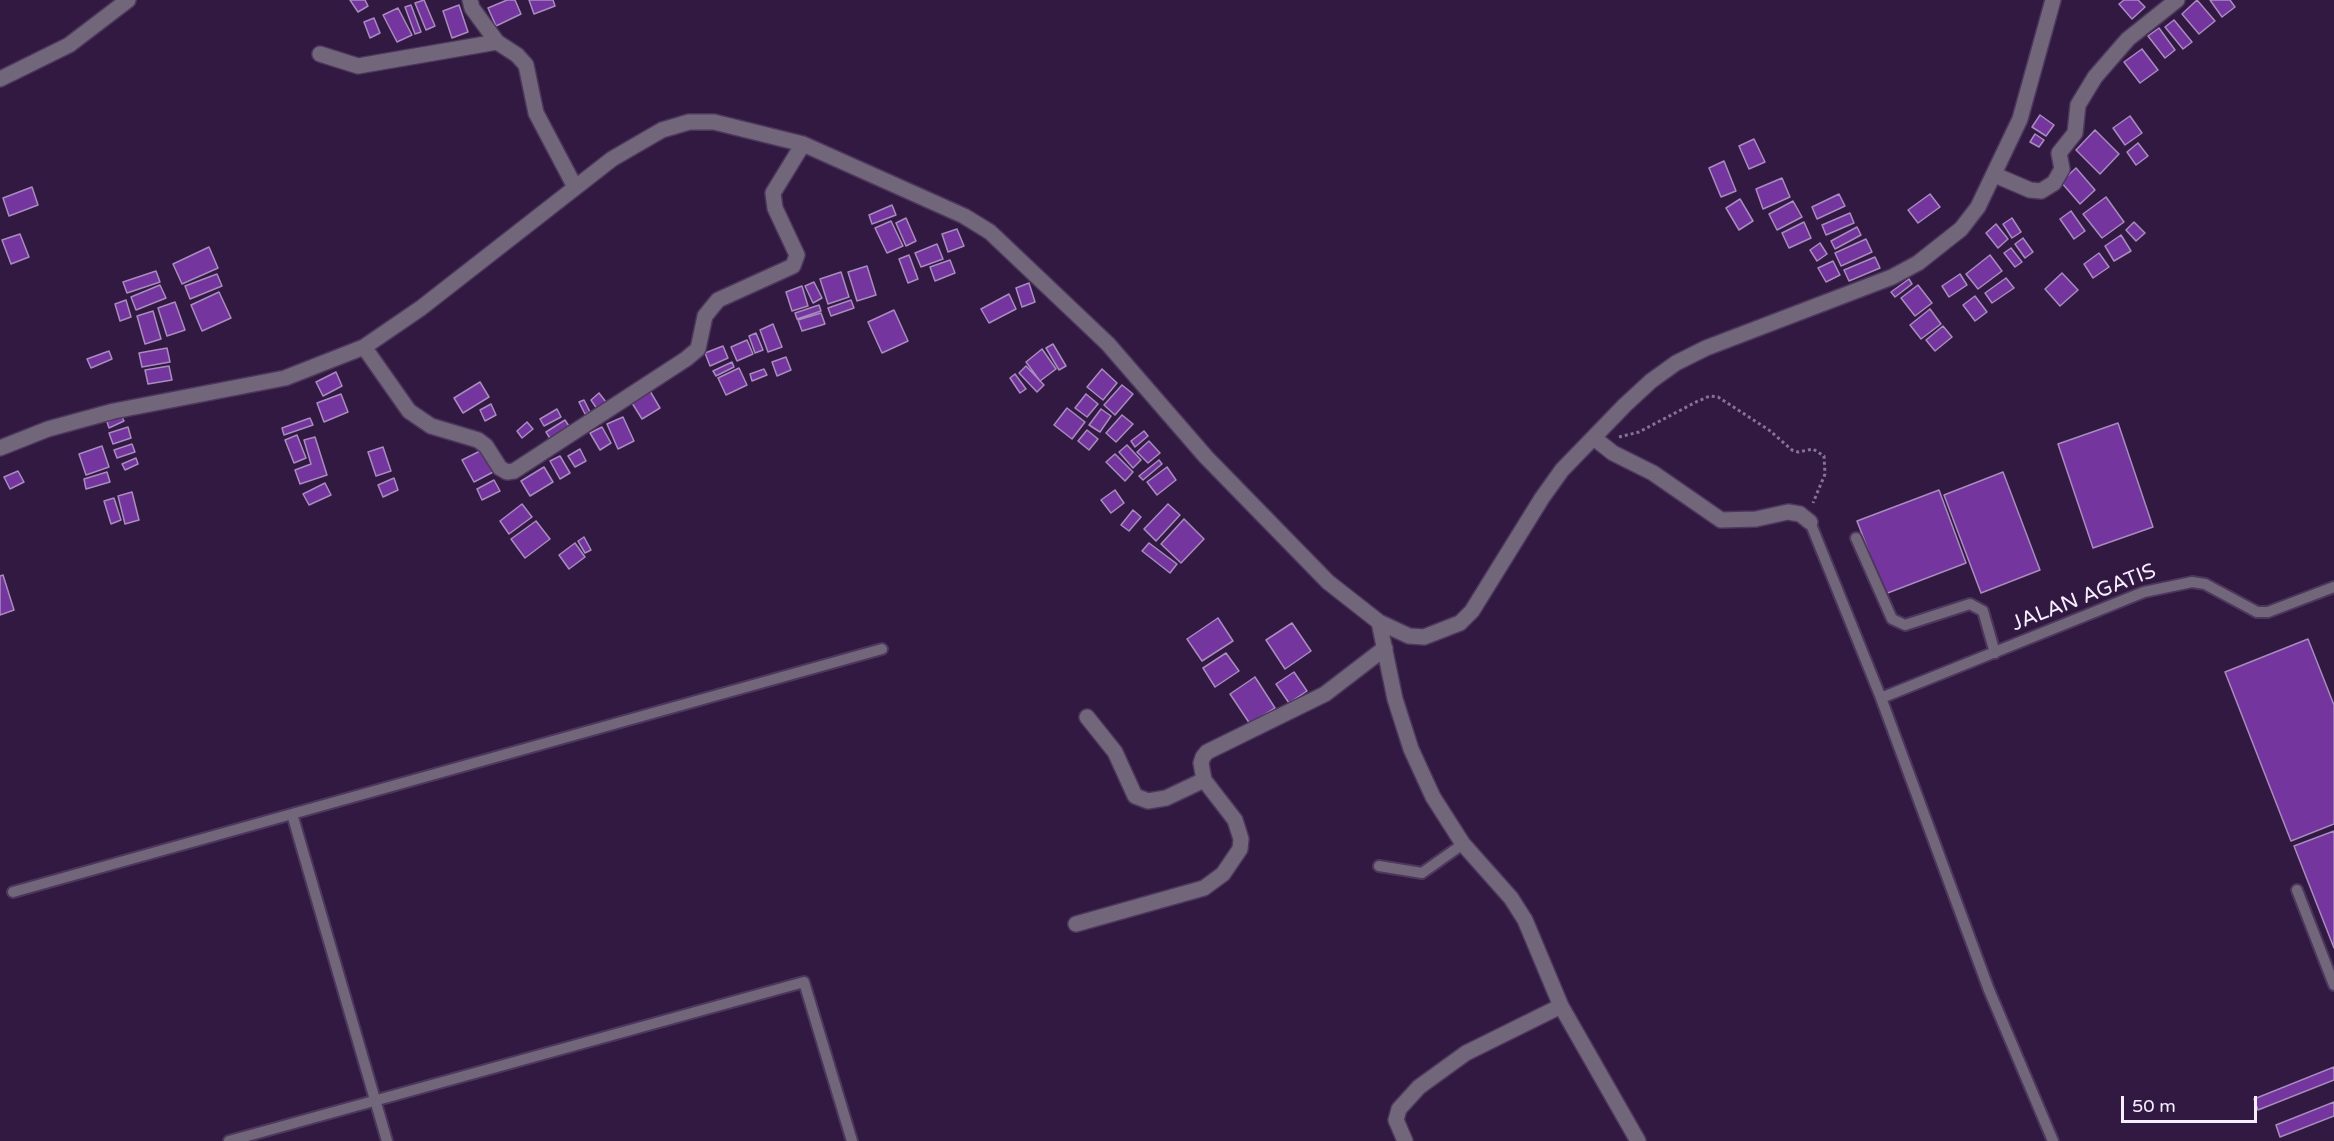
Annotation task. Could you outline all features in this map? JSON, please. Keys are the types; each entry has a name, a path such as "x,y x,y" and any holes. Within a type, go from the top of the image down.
{"street":[{"path":"0,79 69,45 128,0"},
{"path":"470,0 472,8 497,42 518,55 526,65 536,113 575,187"},
{"path":"0,448 48,429 114,411 285,378 364,347 421,308 612,159 663,130 689,122 714,122 803,144 964,216 990,232 1108,344 1206,458 1278,533 1352,604 1379,622 1409,636 1424,638 1460,622 1472,611 1562,470 1651,381 1686,358 1892,277 1918,263 1961,229 1978,207 2020,119 2053,0"},
{"path":"1995,175 2030,190 2041,191 2054,183 2062,169 2059,153 2075,133 2078,105 2090,84 2128,39 2177,0"},
{"path":"320,54 358,66 497,42"},
{"path":"364,347 409,411 431,426 478,440 486,446 500,468 507,472 514,471 698,349 705,316 718,300 793,266 797,255 775,208 773,194 803,144"},
{"path":"1597,435 1613,453 1653,473 1721,520 1756,519 1788,512 1800,514 1810,522"},
{"path":"1379,622 1395,699 1411,749 1433,797 1464,844 1511,898 1525,920 1562,1006 1638,1141"},
{"path":"1076,924 1204,888 1223,874 1240,849 1241,838 1235,820 1203,780 1201,763 1207,752 1325,694 1385,648"},
{"path":"1087,717 1115,752 1135,796 1148,801 1166,798 1203,780"},
{"path":"1405,1141 1396,1120 1398,1109 1419,1087 1466,1053 1562,1006"}],"lane":[{"path":"1810,522 1881,698 1989,990 2053,1141"},
{"path":"1856,538 1892,619 1905,625 1970,604 1983,611 1995,653"},
{"name":"JALAN AGATIS","path":"1881,698 2144,592 2192,582 2213,588 2257,612 2268,612 2334,587"},
{"path":"13,892 882,649"},
{"path":"292,814 387,1141"},
{"path":"1379,866 1422,873 1464,844"},
{"path":"2297,890 2334,985"},
{"path":"228,1141 804,982 852,1141"}],"path":[{"path":"1597,435 1620,438 1639,432 1710,396 1723,399 1769,430 1786,446 1798,452 1813,449 1824,456 1825,474 1812,507 1810,522"}],"building":[{"path":"350,0 365,0 368,6 358,12"},
{"path":"424,0 435,26 426,30 415,3"},
{"path":"507,0 515,0 521,14 496,26 488,8"},
{"path":"529,0 553,0 555,6 534,14"},
{"path":"2124,0 2138,0 2145,7 2132,19 2119,4"},
{"path":"2197,0 2215,21 2199,34 2182,14"},
{"path":"2210,0 2230,0 2235,7 2222,17"},
{"path":"411,5 421,32 415,34 405,7"},
{"path":"459,5 468,32 452,38 443,11"},
{"path":"398,8 412,35 397,42 383,15"},
{"path":"374,18 380,33 370,38 364,22"},
{"path":"2174,20 2192,42 2183,49 2165,27"},
{"path":"2159,28 2175,50 2165,58 2148,36"},
{"path":"2142,49 2158,70 2140,83 2124,62"},
{"path":"2040,115 2054,125 2046,136 2032,127"},
{"path":"2130,116 2142,133 2125,145 2113,128"},
{"path":"2095,130 2119,154 2100,174 2076,150"},
{"path":"2035,134 2044,140 2039,147 2030,142"},
{"path":"1754,139 1765,162 1749,169 1739,146"},
{"path":"2138,143 2148,156 2136,165 2127,152"},
{"path":"1724,161 1736,191 1721,197 1709,168"},
{"path":"2076,168 2095,190 2080,204 2061,182"},
{"path":"1782,178 1790,197 1763,209 1756,189"},
{"path":"32,187 38,205 9,216 3,198"},
{"path":"1839,194 1845,206 1817,219 1812,207"},
{"path":"1930,194 1940,207 1918,223 1908,210"},
{"path":"2106,197 2124,222 2102,238 2083,214"},
{"path":"1740,199 1753,221 1739,230 1726,208"},
{"path":"1793,201 1802,217 1777,230 1769,214"},
{"path":"892,205 896,215 872,224 869,215"},
{"path":"2071,211 2085,231 2074,239 2060,219"},
{"path":"1850,213 1854,223 1826,235 1822,225"},
{"path":"906,218 916,241 906,246 896,223"},
{"path":"2012,218 2021,232 2012,238 2003,224"},
{"path":"891,221 903,246 887,253 875,228"},
{"path":"1804,222 1811,238 1789,248 1782,233"},
{"path":"2134,222 2145,233 2136,241 2126,230"},
{"path":"1996,224 2008,239 1998,248 1986,233"},
{"path":"1857,227 1861,235 1835,249 1831,241"},
{"path":"957,229 964,246 948,252 942,234"},
{"path":"20,234 29,257 11,264 2,240"},
{"path":"2121,235 2131,251 2114,261 2105,246"},
{"path":"2023,238 2033,252 2025,258 2015,244"},
{"path":"1866,239 1872,252 1841,266 1835,253"},
{"path":"1820,243 1827,254 1817,261 1810,250"},
{"path":"937,244 943,259 921,267 915,253"},
{"path":"209,247 218,268 182,284 173,264"},
{"path":"2011,248 2022,262 2015,267 2004,253"},
{"path":"2099,253 2109,267 2093,278 2084,264"},
{"path":"909,255 918,279 908,283 899,259"},
{"path":"1990,255 2002,271 1978,289 1966,274"},
{"path":"1875,257 1880,268 1849,281 1844,270"},
{"path":"950,260 955,273 935,281 930,267"},
{"path":"1833,261 1840,275 1826,282 1818,268"},
{"path":"867,266 876,295 857,301 848,272"},
{"path":"156,271 160,282 127,293 123,282"},
{"path":"841,272 849,297 828,304 820,279"},
{"path":"2062,273 2078,290 2060,306 2045,289"},
{"path":"217,274 222,286 190,299 185,286"},
{"path":"1960,274 1967,285 1949,297 1942,286"},
{"path":"2006,278 2014,288 1992,303 1985,293"},
{"path":"1909,279 1912,284 1895,297 1891,292"},
{"path":"814,282 822,298 813,303 805,286"},
{"path":"1029,283 1035,302 1022,307 1016,288"},
{"path":"160,285 166,298 136,310 131,297"},
{"path":"1918,285 1932,303 1915,316 1901,298"},
{"path":"802,286 808,306 792,311 786,292"},
{"path":"219,292 231,318 202,331 191,305"},
{"path":"1009,294 1016,309 989,323 981,309"},
{"path":"1975,296 1987,312 1975,321 1963,305"},
{"path":"126,300 131,317 120,321 115,304"},
{"path":"851,300 854,308 831,316 828,308"},
{"path":"175,302 185,330 167,336 158,308"},
{"path":"819,305 821,311 797,319 795,313"},
{"path":"1930,309 1941,324 1921,339 1910,325"},
{"path":"894,310 908,341 882,353 868,322"},
{"path":"153,311 161,339 145,344 137,316"},
{"path":"821,313 825,324 802,331 798,320"},
{"path":"773,324 782,347 768,352 760,330"},
{"path":"1943,326 1952,337 1935,351 1926,340"},
{"path":"756,333 763,350 755,353 749,336"},
{"path":"747,340 753,354 737,361 731,347"},
{"path":"1053,344 1066,366 1059,370 1046,348"},
{"path":"723,346 728,358 710,366 705,353"},
{"path":"167,348 170,362 142,367 139,353"},
{"path":"1042,349 1056,369 1040,381 1026,362"},
{"path":"109,351 112,359 91,368 87,359"},
{"path":"786,357 791,370 777,376 772,362"},
{"path":"732,362 734,367 716,376 713,371"},
{"path":"169,366 172,380 148,384 145,370"},
{"path":"1026,366 1044,385 1037,392 1019,373"},
{"path":"739,368 747,385 726,395 718,378"},
{"path":"764,369 767,375 752,381 750,374"},
{"path":"1102,369 1117,383 1103,400 1087,387"},
{"path":"336,372 342,386 323,396 316,382"},
{"path":"1015,374 1026,389 1020,393 1010,378"},
{"path":"480,382 489,397 463,413 454,398"},
{"path":"1122,385 1133,394 1115,415 1104,405"},
{"path":"650,391 660,408 642,419 632,403"},
{"path":"599,393 606,402 597,409 591,400"},
{"path":"341,394 348,412 324,422 317,403"},
{"path":"1086,394 1098,404 1087,417 1075,408"},
{"path":"584,400 590,412 585,414 579,402"},
{"path":"491,404 496,415 485,421 480,410"},
{"path":"1067,408 1085,422 1072,439 1054,425"},
{"path":"557,409 561,417 544,426 540,419"},
{"path":"1101,409 1111,416 1100,432 1089,425"},
{"path":"121,415 124,421 109,428 107,422"},
{"path":"1122,415 1133,424 1116,442 1106,433"},
{"path":"623,417 634,441 618,449 607,424"},
{"path":"310,418 313,425 284,435 282,428"},
{"path":"565,420 572,431 553,443 546,432"},
{"path":"527,422 533,429 522,438 517,431"},
{"path":"2118,423 2153,527 2093,548 2058,444"},
{"path":"128,427 131,438 113,444 109,433"},
{"path":"602,427 611,443 600,450 590,433"},
{"path":"1087,430 1098,439 1089,450 1078,441"},
{"path":"1144,431 1148,436 1135,447 1131,441"},
{"path":"297,435 306,458 294,463 285,440"},
{"path":"315,437 327,475 300,484 295,470 311,464 304,440"},
{"path":"1149,441 1160,453 1148,463 1137,452"},
{"path":"132,444 135,452 117,458 114,450"},
{"path":"1127,445 1141,460 1133,468 1119,452"},
{"path":"102,446 109,467 86,475 79,454"},
{"path":"383,447 391,471 376,476 368,452"},
{"path":"486,448 497,470 474,482 462,460"},
{"path":"580,449 586,461 575,467 568,456"},
{"path":"1115,454 1133,472 1125,481 1106,462"},
{"path":"560,456 570,473 560,479 550,461"},
{"path":"136,458 138,464 125,470 122,464"},
{"path":"1159,460 1162,464 1143,480 1139,476"},
{"path":"544,467 553,482 530,496 521,481"},
{"path":"1167,467 1176,480 1157,495 1147,482"},
{"path":"18,471 24,482 10,489 4,477"},
{"path":"107,472 110,482 86,489 84,479"},
{"path":"2003,472 2040,570 1981,593 1944,495"},
{"path":"394,478 398,490 383,497 378,485"},
{"path":"494,480 500,491 482,500 477,489"},
{"path":"325,483 331,495 309,505 303,494"},
{"path":"1115,490 1124,503 1111,513 1101,500"},
{"path":"1939,490 1966,563 1885,594 1857,521"},
{"path":"132,492 139,520 125,524 118,496"},
{"path":"114,498 121,520 111,524 104,501"},
{"path":"522,504 532,517 509,534 500,521"},
{"path":"1168,504 1180,515 1156,541 1144,529"},
{"path":"1133,510 1141,517 1129,531 1121,525"},
{"path":"1184,519 1204,539 1181,563 1161,544"},
{"path":"536,521 550,539 525,558 511,539"},
{"path":"584,537 591,550 585,553 578,541"},
{"path":"575,543 585,557 569,569 559,555"},
{"path":"1149,543 1177,564 1170,573 1142,551"},
{"path":"3,575 14,610 0,615 0,576"},
{"path":"1218,618 1233,641 1202,661 1187,639"},
{"path":"1292,623 1311,651 1285,669 1266,640"},
{"path":"2308,639 2334,705 2334,824 2291,841 2225,672"},
{"path":"1226,653 1239,671 1215,687 1203,668"},
{"path":"1294,672 1307,691 1289,703 1276,684"},
{"path":"1255,677 1275,708 1250,724 1230,694"},
{"path":"2334,831 2334,948 2294,846"},
{"path":"2334,1067 2334,1080 2258,1110 2254,1099"},
{"path":"2334,1102 2334,1116 2280,1137 2276,1125"}]}
